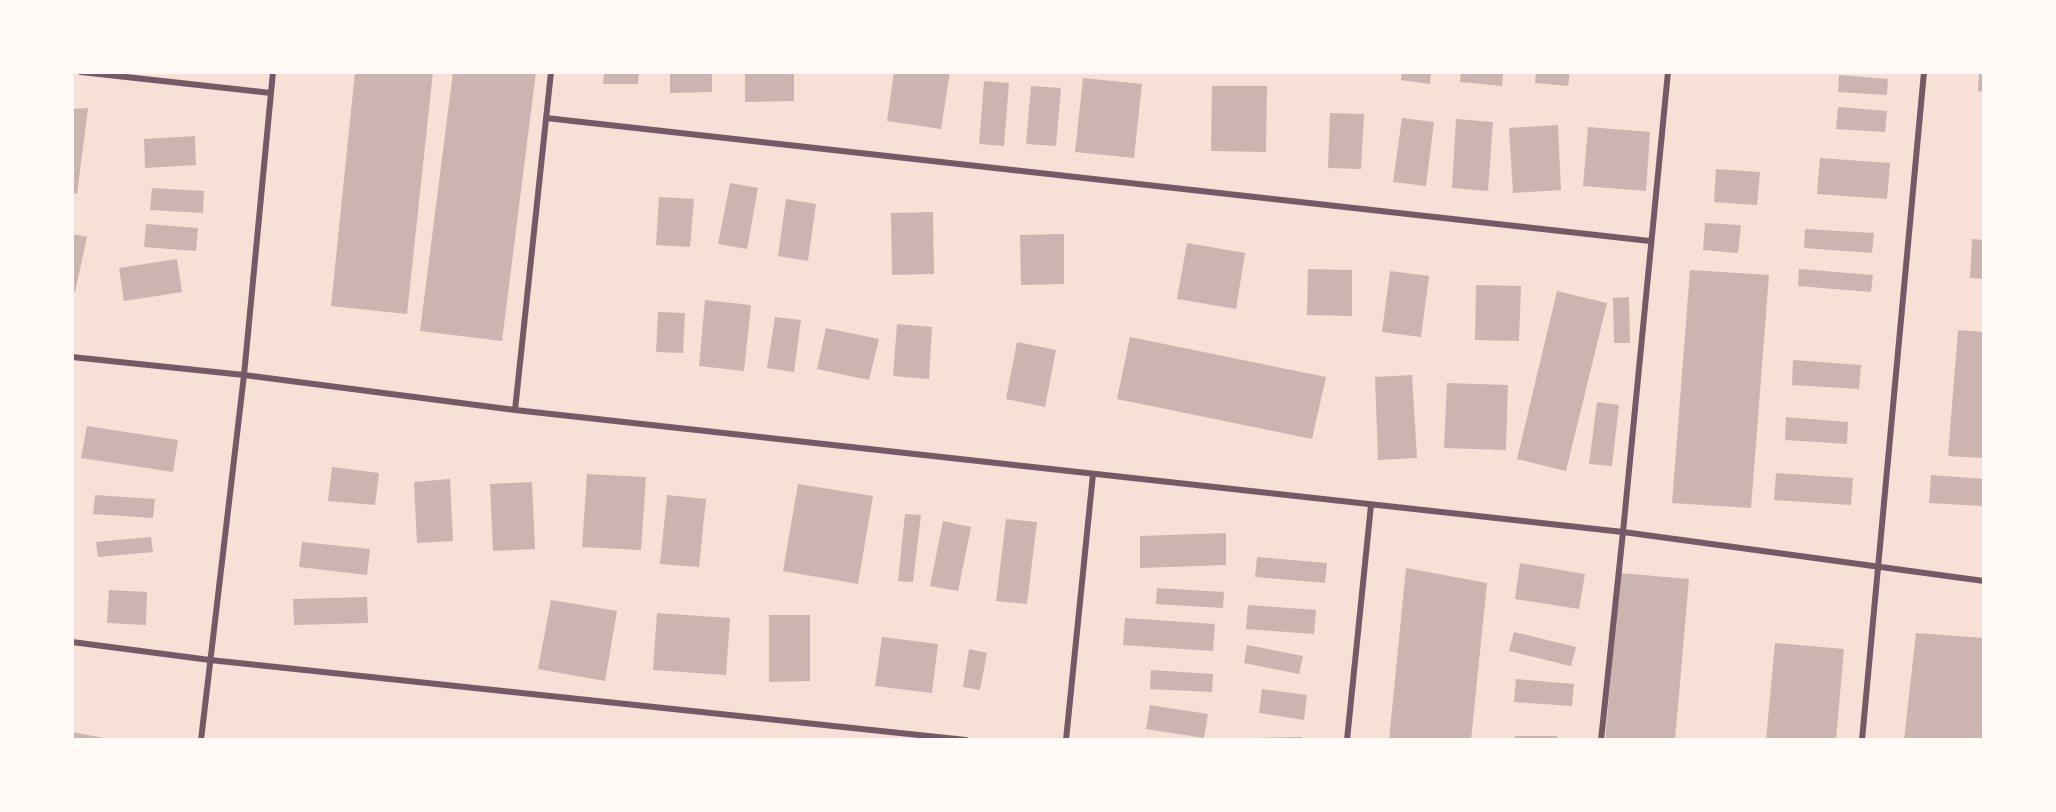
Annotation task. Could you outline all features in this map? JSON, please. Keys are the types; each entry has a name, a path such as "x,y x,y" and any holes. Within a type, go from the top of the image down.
{"street":[{"path":"81,72 271,93"},
{"path":"201,740 244,375 273,72"},
{"path":"515,410 551,72"},
{"path":"1601,740 1668,72"},
{"path":"1862,740 1924,72"},
{"path":"546,118 1650,241"},
{"path":"72,357 244,375 515,410 1623,532 1984,581"},
{"path":"1066,740 1093,474"},
{"path":"1347,740 1371,505"},
{"path":"72,642 210,660 966,740"}],"building":[{"path":"355,72 433,72 407,314 331,306"},
{"path":"453,72 536,72 502,341 420,331"},
{"path":"604,72 639,72 638,84 603,84"},
{"path":"670,72 712,72 712,92 670,93"},
{"path":"745,72 794,72 794,101 745,102"},
{"path":"894,72 950,72 941,129 887,121"},
{"path":"1402,72 1431,72 1430,84 1401,80"},
{"path":"1461,72 1503,72 1502,86 1460,82"},
{"path":"1536,72 1570,72 1568,86 1535,83"},
{"path":"1979,72 1984,72 1984,92 1978,91"},
{"path":"1839,75 1888,79 1887,95 1838,92"},
{"path":"1083,78 1142,84 1134,158 1075,152"},
{"path":"984,81 1009,83 1004,146 979,144"},
{"path":"1031,86 1061,88 1056,146 1026,144"},
{"path":"1212,86 1267,86 1266,152 1211,151"},
{"path":"1838,107 1887,111 1885,132 1836,129"},
{"path":"88,108 77,194 72,192 72,109"},
{"path":"1330,113 1364,114 1361,169 1328,168"},
{"path":"1402,118 1434,122 1426,186 1393,182"},
{"path":"1456,119 1493,122 1488,191 1452,188"},
{"path":"1558,125 1561,190 1513,193 1509,128"},
{"path":"1588,127 1650,132 1646,191 1583,186"},
{"path":"195,136 196,165 145,168 144,139"},
{"path":"1820,158 1890,163 1887,199 1817,194"},
{"path":"1716,169 1760,172 1757,205 1714,202"},
{"path":"730,183 758,188 747,249 718,244"},
{"path":"152,188 204,191 203,213 150,210"},
{"path":"659,197 694,199 690,247 656,245"},
{"path":"786,199 816,204 808,261 778,256"},
{"path":"933,212 934,274 892,275 891,213"},
{"path":"1705,223 1741,225 1738,253 1703,250"},
{"path":"146,224 198,228 196,251 144,247"},
{"path":"1805,229 1874,233 1872,253 1804,248"},
{"path":"72,234 87,237 75,292 72,291"},
{"path":"1064,234 1064,284 1021,285 1020,235"},
{"path":"1972,239 1984,240 1984,279 1970,278"},
{"path":"1187,243 1245,253 1236,309 1177,299"},
{"path":"177,259 182,292 124,301 119,268"},
{"path":"1308,269 1352,270 1352,316 1307,315"},
{"path":"1799,269 1873,275 1871,292 1798,286"},
{"path":"1690,270 1769,275 1751,508 1672,503"},
{"path":"1390,271 1429,276 1421,337 1382,332"},
{"path":"1476,285 1521,286 1519,341 1475,340"},
{"path":"1557,291 1607,303 1566,471 1517,459"},
{"path":"1629,297 1630,343 1614,343 1613,298"},
{"path":"705,300 751,305 744,371 699,366"},
{"path":"658,312 685,313 683,353 656,352"},
{"path":"775,317 801,320 794,372 767,368"},
{"path":"897,324 932,327 929,379 893,376"},
{"path":"826,328 879,339 869,380 817,369"},
{"path":"1958,330 1984,332 1984,458 1948,456"},
{"path":"1130,337 1326,377 1312,439 1117,399"},
{"path":"1017,342 1056,350 1045,407 1006,399"},
{"path":"1793,360 1861,365 1859,389 1792,385"},
{"path":"1412,375 1417,458 1378,460 1375,377"},
{"path":"1447,383 1508,385 1506,450 1444,448"},
{"path":"1597,402 1619,405 1612,466 1589,464"},
{"path":"1786,417 1848,422 1847,444 1785,440"},
{"path":"87,426 178,440 173,472 81,458"},
{"path":"332,467 379,473 375,505 328,501"},
{"path":"1776,473 1853,478 1851,505 1774,500"},
{"path":"587,474 646,477 641,550 582,547"},
{"path":"1931,475 1984,479 1984,506 1929,503"},
{"path":"450,479 453,541 417,543 414,482"},
{"path":"532,482 535,549 493,551 490,484"},
{"path":"798,484 873,496 858,584 783,571"},
{"path":"95,495 155,499 153,518 93,514"},
{"path":"667,495 706,499 699,567 660,564"},
{"path":"905,514 921,515 913,582 898,581"},
{"path":"1006,519 1037,522 1027,604 996,601"},
{"path":"943,521 971,527 958,591 930,586"},
{"path":"1226,533 1226,565 1140,568 1140,536"},
{"path":"151,537 153,552 98,557 96,542"},
{"path":"302,542 370,549 367,575 299,567"},
{"path":"1257,557 1327,563 1325,583 1255,577"},
{"path":"1520,563 1585,574 1579,609 1515,599"},
{"path":"1406,568 1487,583 1471,740 1389,740"},
{"path":"1620,573 1689,579 1675,740 1605,740"},
{"path":"1157,588 1224,592 1223,608 1156,604"},
{"path":"109,590 147,592 146,625 107,623"},
{"path":"367,597 368,623 294,625 293,599"},
{"path":"551,600 617,611 605,681 538,669"},
{"path":"1248,605 1316,610 1314,634 1246,629"},
{"path":"657,613 730,618 726,675 653,670"},
{"path":"769,615 810,615 810,681 769,682"},
{"path":"1125,618 1215,624 1213,651 1123,645"},
{"path":"1514,632 1576,647 1571,666 1509,651"},
{"path":"1916,633 1984,638 1984,740 1904,740"},
{"path":"882,637 938,644 932,693 875,686"},
{"path":"1775,643 1844,649 1836,740 1766,740"},
{"path":"1247,645 1303,656 1299,674 1244,663"},
{"path":"969,649 987,653 980,690 963,687"},
{"path":"1151,670 1213,674 1212,692 1150,689"},
{"path":"1516,679 1574,684 1572,706 1514,702"},
{"path":"1262,689 1307,695 1304,720 1259,713"},
{"path":"1150,705 1208,714 1204,738 1146,729"},
{"path":"72,732 109,739 72,740"},
{"path":"1515,736 1557,736 1557,740 1515,740"},
{"path":"1301,737 1301,740 1250,740 1250,738"}]}
